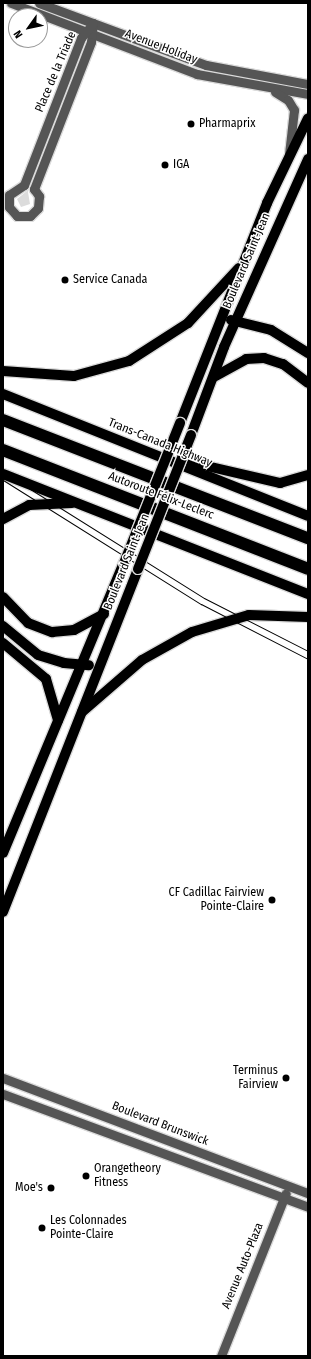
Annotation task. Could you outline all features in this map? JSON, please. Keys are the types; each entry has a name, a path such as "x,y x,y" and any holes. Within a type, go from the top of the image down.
{"highway":[{"name":"Autoroute Félix-Leclerc","path":"3,420 308,538"},
{"name":"Autoroute Félix-Leclerc","path":"3,450 308,569"}],"main road":[{"name":"Boulevard Saint-Jean","path":"3,853 58,720 84,665 243,264 289,154 308,118"},
{"name":"Boulevard Saint-Jean","path":"3,912 236,319 308,158"},
{"path":"3,371 74,376 129,361 188,323 243,264"},
{"path":"219,323 236,319 281,334 308,353"},
{"path":"214,377 246,360 264,358 284,364 308,384"},
{"name":"Trans-Canada Highway","path":"3,394 163,456 308,516"},
{"path":"163,456 280,483 308,475"},
{"path":"3,474 308,594"},
{"path":"3,519 29,505 78,503"},
{"path":"3,597 28,623 52,632 74,630 104,614"},
{"path":"82,712 142,660 192,632 249,615 308,617"},
{"path":"3,626 38,655 84,665 100,665"},
{"path":"3,643 46,678 58,720"}],"street":[{"name":"Avenue Holiday","path":"11,3 197,74 272,90 308,94"},
{"name":"Avenue Holiday","path":"39,3 206,65 308,84"},
{"name":"Place de la Triade","path":"89,33 34,189 39,199 37,210 27,217 17,216 9,207 8,197 14,189 24,186 93,23"},
{"path":"272,90 286,98 294,110 289,154"},
{"name":"Boulevard Brunswick","path":"3,1078 308,1193"},
{"path":"3,1094 308,1208"},
{"name":"Avenue Auto-Plaza","path":"221,1356 288,1186"}],"shaded area":[{"path":"52,128 28,192 30,204 21,207 17,199 27,191"}],"tram line":[{"path":"3,472 204,598 308,651"},
{"path":"3,480 201,604 308,659"}],"place":[{"name":"Pharmaprix","path":"191,124"},
{"name":"IGA","path":"165,165"},
{"name":"Service Canada","path":"65,280"},
{"name":"CF Cadillac Fairview Pointe-Claire","path":"272,900"},
{"name":"Terminus Fairview","path":"286,1078"},
{"name":"Orangetheory Fitness","path":"86,1176"},
{"name":"Moe's","path":"51,1188"},
{"name":"Les Colonnades Pointe-Claire","path":"42,1228"}]}
